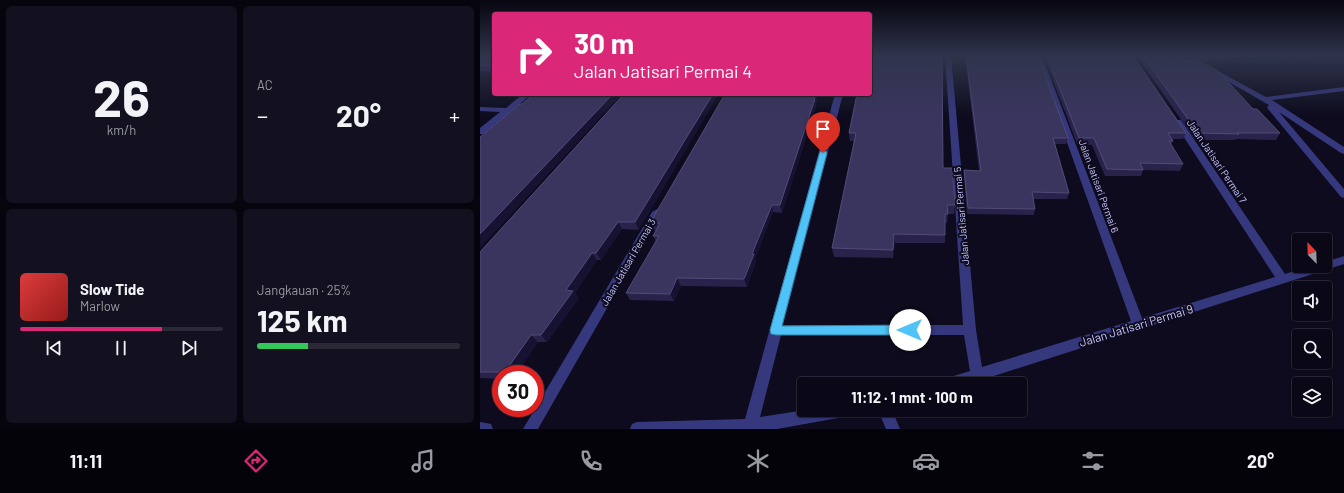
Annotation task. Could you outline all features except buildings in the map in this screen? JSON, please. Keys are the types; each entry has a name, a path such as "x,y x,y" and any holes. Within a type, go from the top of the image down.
{"street":[{"name":"Jalan Jatisari Permai 5","path":"950,76 970,330 977,375"},
{"name":"Jalan Jatisari Permai 6","path":"1046,76 1138,325"},
{"path":"1223,76 1265,99 1344,151"},
{"path":"1265,99 1344,89"},
{"path":"480,132 526,96"},
{"path":"750,426 838,96"},
{"path":"1265,99 1344,195"},
{"path":"480,109 508,110"},
{"name":"Jalan Jatisari Permai 7","path":"1174,118 1282,279"},
{"name":"Jalan Jatisari Permai 3","path":"530,429 662,203"},
{"name":"Jalan Jatisari Permai 9","path":"1332,264 1344,260"},
{"name":"Jalan Jatisari Permai 9","path":"971,377 1301,273"},
{"path":"776,330 970,330"},
{"path":"637,429 750,426 806,417"},
{"path":"888,417 893,429"},
{"path":"480,429 486,429"}],"route":[{"path":"823,153 776,330 910,330"}]}
